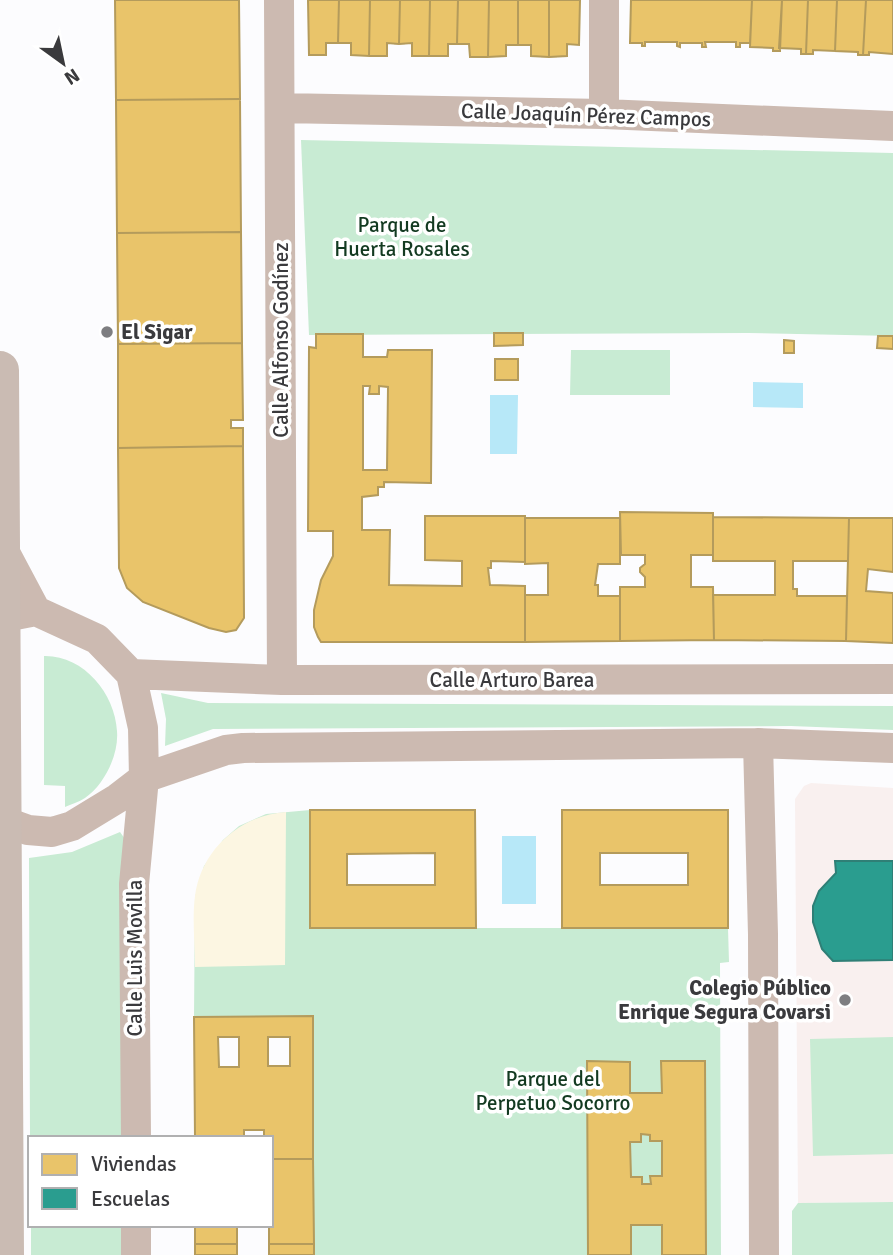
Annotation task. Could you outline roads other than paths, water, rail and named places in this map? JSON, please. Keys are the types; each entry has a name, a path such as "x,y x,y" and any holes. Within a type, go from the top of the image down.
{"main road":[{"path":"0,370 0,543 12,615 1,821 5,1255"}],"street":[{"name":"Calle Alfonso Godínez","path":"279,0 282,680"},
{"path":"604,0 604,114"},
{"name":"Calle Joaquín Pérez Campos","path":"280,108 604,114 893,127"},
{"path":"12,615 97,639 131,674 143,728 144,778"},
{"name":"Calle Arturo Barea","path":"131,674 282,680 893,679"},
{"path":"1,821 28,830 52,832 72,826 118,798 144,778 226,750 243,748 758,743 893,748"},
{"path":"758,743 763,934 764,1255"},
{"name":"Calle Luis Movilla","path":"136,1136 134,884 144,778"},
{"path":"136,1227 136,1255"}],"water":[{"path":"753,382 803,383 803,408 753,407"},
{"path":"490,395 518,395 517,454 490,454"},
{"path":"502,836 536,836 536,904 502,904"}],"place":[{"name":"El Sigar","path":"107,332"},
{"name":"Colegio Público Enrique Segura Covarsi","path":"845,1000"}],"park label":[{"name":"Parque de Huerta Rosales","path":"402,237"},
{"name":"Parque del Perpetuo Socorro","path":"553,1091"}]}
